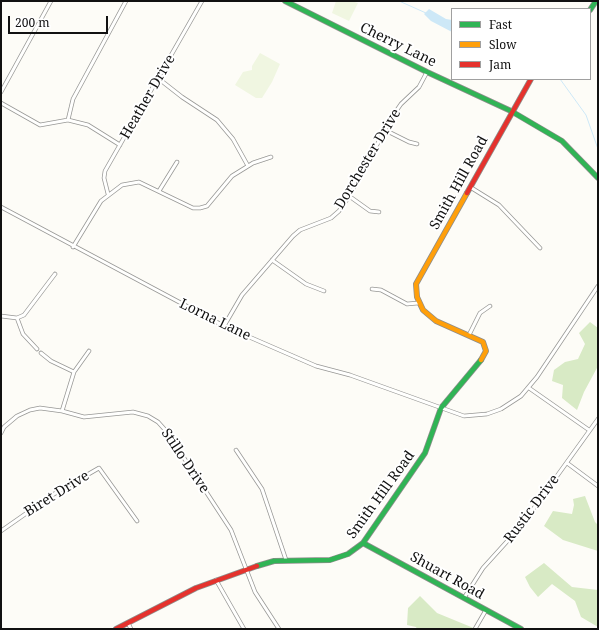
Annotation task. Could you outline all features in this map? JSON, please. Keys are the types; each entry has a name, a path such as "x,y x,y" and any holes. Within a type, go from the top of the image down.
{"street":[{"path":"1,92 51,1"},
{"path":"68,120 73,99 126,1"},
{"name":"Heather Drive","path":"108,194 104,178 105,171 202,1"},
{"name":"Cherry Lane","path":"285,1 427,72 512,111 562,141 598,178"},
{"name":"Dorchester Drive","path":"224,326 242,295 292,236 300,230 331,218 339,212 401,104 418,87 427,72"},
{"path":"159,78 182,97 216,120 233,139 248,166"},
{"name":"Smith Hill Road","path":"116,629 196,588 245,569 286,560 330,560 348,554 363,542 404,487 422,459 441,408 455,389 485,355 486,351 483,342 428,316 418,303 416,284 529,80"},
{"path":"1,103 40,125 68,120 88,125 120,145"},
{"path":"385,130 409,142 417,144"},
{"path":"73,247 100,201 122,185 129,182 139,182 193,208 207,206 232,176 248,166 271,157"},
{"path":"159,191 177,162"},
{"path":"470,187 499,205 540,248"},
{"path":"349,196 370,211 379,212"},
{"name":"Lorna Lane","path":"1,207 73,247 224,326 316,366 350,375 464,416 487,414 511,404 529,388 597,292 598,286"},
{"path":"272,260 297,278 324,291"},
{"path":"1,316 17,318 24,315 31,308 55,274"},
{"path":"372,288 381,290 407,304 418,303"},
{"path":"469,335 480,314 490,306"},
{"path":"17,318 23,334 37,349"},
{"path":"62,410 74,372 90,351"},
{"path":"41,353 51,361 74,372"},
{"path":"529,388 589,430"},
{"name":"Stillo Drive","path":"1,433 4,427 17,416 30,410 40,408 62,410 84,417 133,412 148,416 158,422 167,432 231,530 254,592 279,629"},
{"name":"Rustic Drive","path":"464,598 483,568 521,526 598,419"},
{"path":"236,450 262,488 286,560"},
{"path":"567,463 598,486"},
{"name":"Biret Drive","path":"1,531 54,494 99,468 137,521"},
{"name":"Shuart Road","path":"363,542 521,629"},
{"path":"216,580 244,629"},
{"path":"475,629 486,610"},
{"path":"128,623 131,629"}],"green space":[{"path":"336,1 351,1 358,3 349,21 332,13"},
{"path":"260,53 280,64 272,82 262,98 256,98 235,85 243,72 252,70 252,66"},
{"path":"590,322 598,328 598,366 584,392 577,410 562,398 563,385 552,381 554,370 565,362 578,359 585,344 579,333"},
{"path":"585,496 595,522 598,525 598,551 563,540 544,526 553,511 572,514 574,505 573,499"},
{"path":"544,563 572,587 598,590 598,627 581,617 575,601 552,584 538,597 530,587 525,577"},
{"path":"420,596 437,613 476,629 417,629 416,627 407,625 408,608"}],"water":[{"path":"429,9 446,19 451,20 451,31 431,21 424,14"}],"waterway":[{"path":"399,1 426,13"},
{"path":"561,80 586,115 598,149"}],"traffic: fast":[{"path":"285,1 427,72 511,111 562,141 598,178"},
{"path":"591,8 596,1"},
{"path":"257,566 274,561 330,560 348,554 363,543 425,453 441,408 481,360"},
{"path":"363,543 521,629"}],"traffic: slow":[{"path":"467,193 416,284 417,297 423,310 436,321 483,342 486,351 481,360"}],"traffic: jam":[{"path":"467,193 530,80"},
{"path":"116,629 196,588 257,566"}]}
